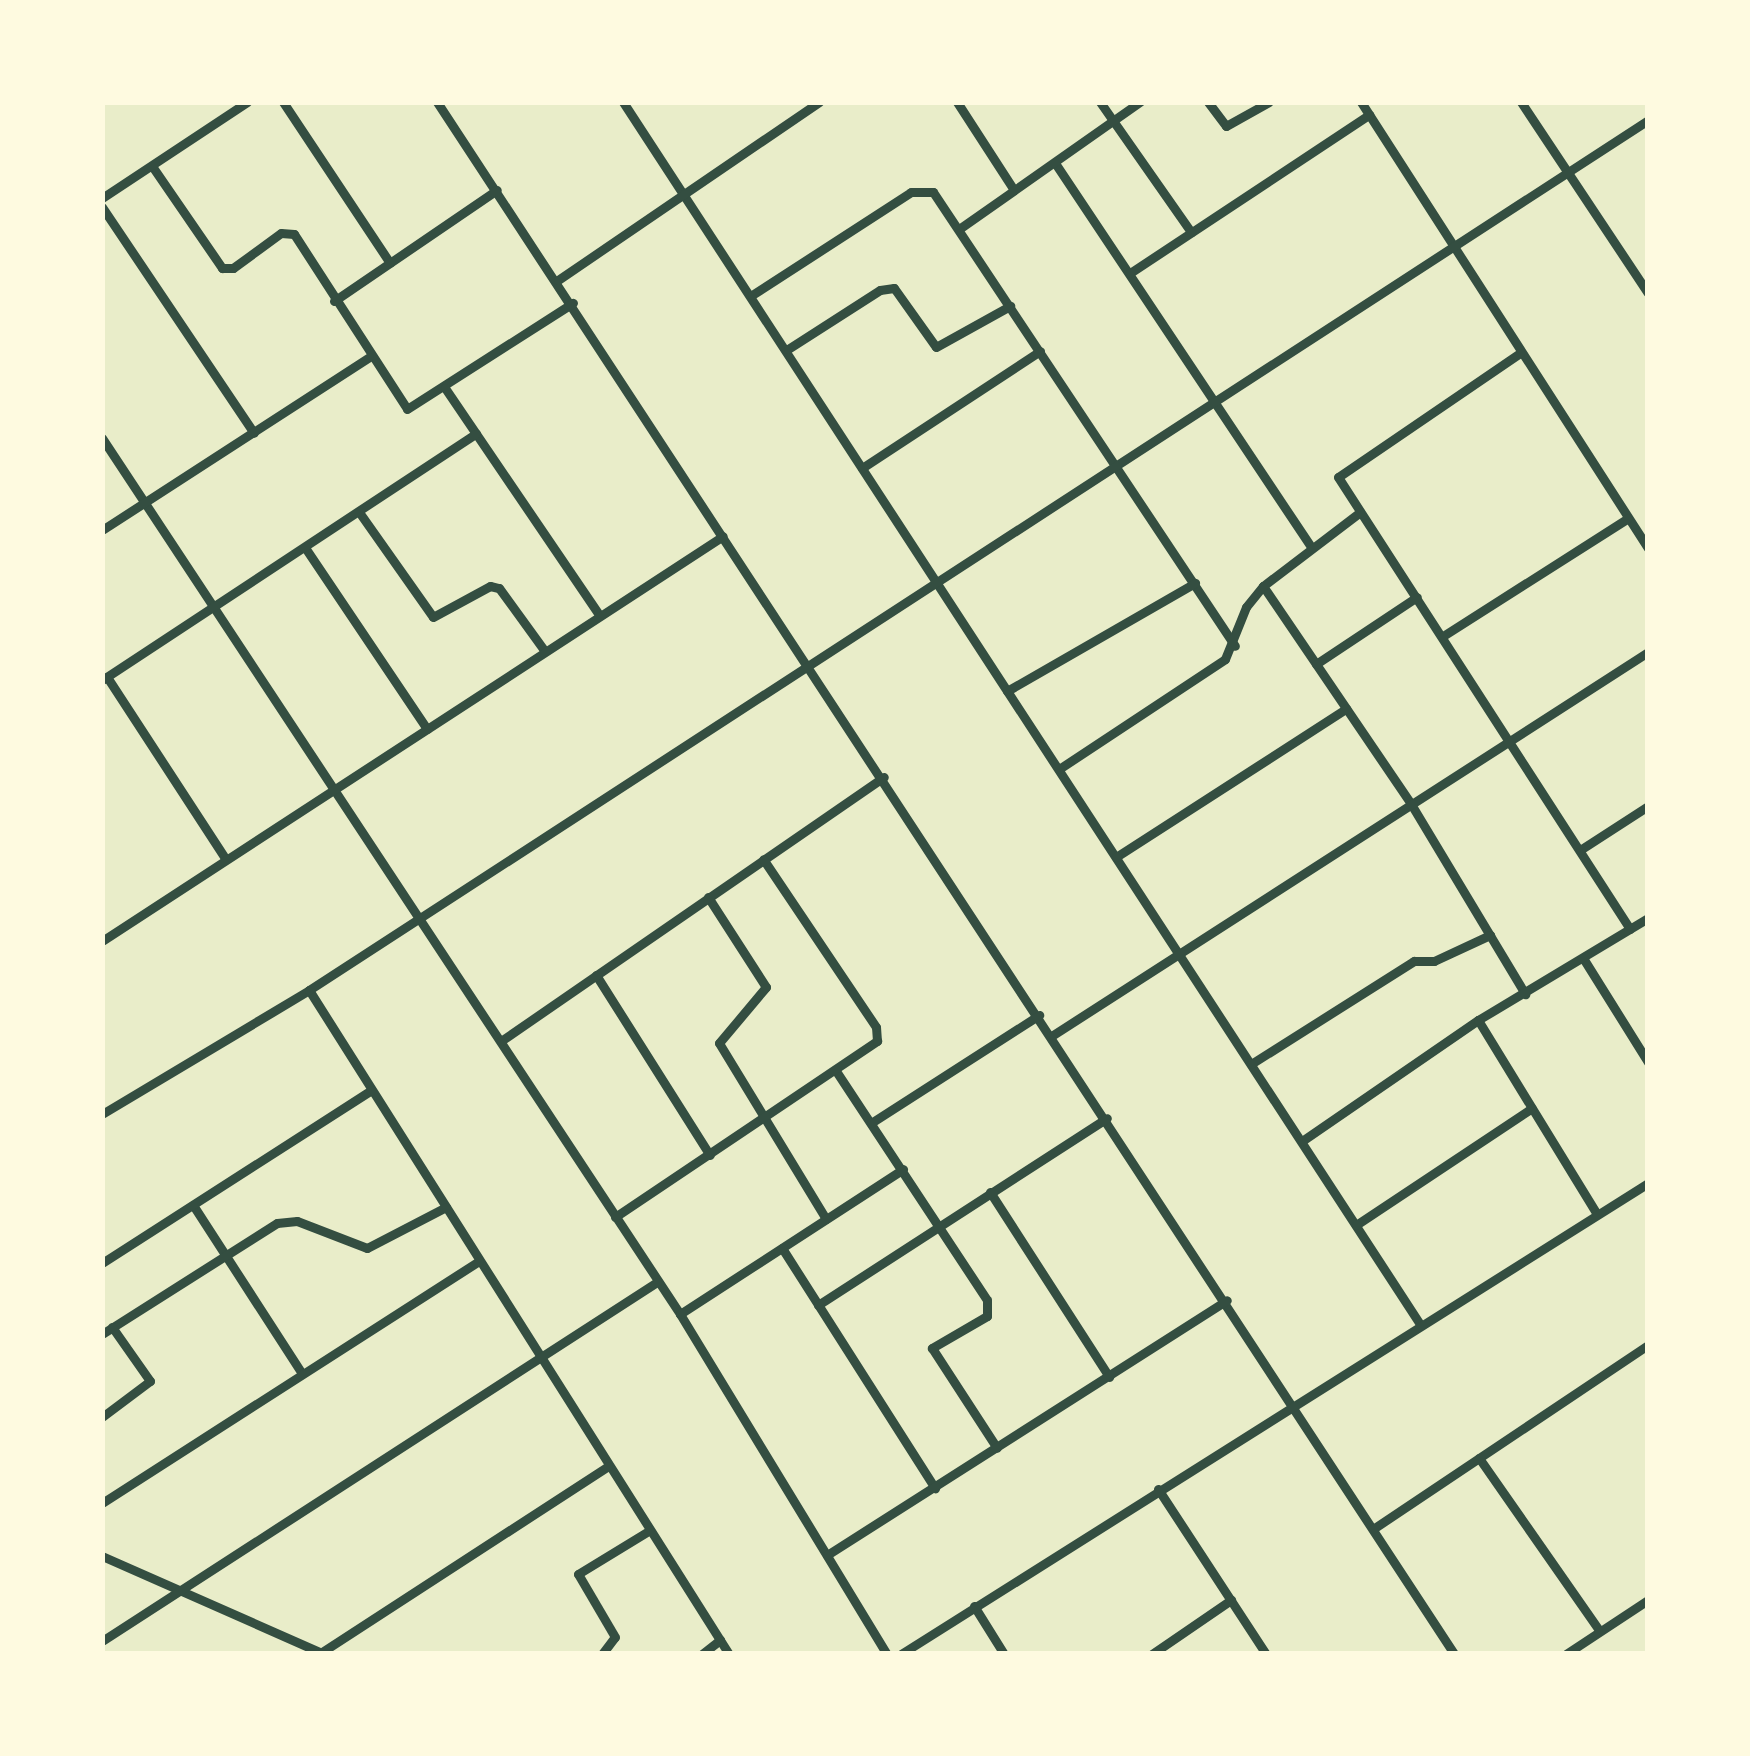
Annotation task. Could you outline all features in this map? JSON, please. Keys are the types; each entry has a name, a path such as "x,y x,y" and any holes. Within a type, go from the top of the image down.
{"street":[{"path":"102,198 248,102"},
{"path":"283,102 390,263"},
{"path":"437,102 573,302 1227,1300 1454,1654"},
{"path":"623,102 1420,1324"},
{"path":"558,280 819,102"},
{"path":"957,102 1014,190"},
{"path":"1100,102 1191,232"},
{"path":"959,229 1140,102"},
{"path":"1208,102 1226,126 1269,102"},
{"path":"1360,102 1648,548"},
{"path":"1520,102 1647,291"},
{"path":"1130,272 1369,116"},
{"path":"102,1114 308,990 1113,462 1648,120"},
{"path":"1055,163 1311,547"},
{"path":"152,166 222,268 233,268 288,232 407,409 573,302"},
{"path":"334,300 497,190"},
{"path":"752,295 911,192 933,192 1235,646"},
{"path":"102,207 254,433"},
{"path":"788,350 880,290 894,288 936,347 1010,306"},
{"path":"862,468 1040,351"},
{"path":"1520,353 1342,471 1340,484 1511,740 1630,929"},
{"path":"102,530 369,357"},
{"path":"445,388 599,615"},
{"path":"225,858 105,678 306,549 476,432"},
{"path":"102,438 333,795 680,1314 887,1654"},
{"path":"359,512 433,617 490,586 498,588 544,650"},
{"path":"1058,769 1226,659 1235,646 1246,607 1263,586 1360,512"},
{"path":"1443,636 1628,518"},
{"path":"102,941 225,858 333,795 544,650 723,536"},
{"path":"306,549 427,729"},
{"path":"1007,690 1195,583"},
{"path":"1263,586 1411,804 1525,994"},
{"path":"1316,664 1417,597"},
{"path":"1052,1036 1648,652"},
{"path":"1116,857 1346,709"},
{"path":"501,1041 884,777"},
{"path":"1580,850 1648,806"},
{"path":"615,1218 873,1047 878,1034 763,859"},
{"path":"708,897 766,987 764,998 722,1032 719,1043 762,1120 826,1219"},
{"path":"1302,1141 1478,1020 1648,918"},
{"path":"1251,1064 1414,961 1434,961 1490,935"},
{"path":"1583,958 1648,1062"},
{"path":"596,975 710,1155"},
{"path":"308,990 729,1654"},
{"path":"871,1123 1039,1015"},
{"path":"1478,1020 1598,1214"},
{"path":"836,1071 990,1309 937,1342 934,1357 996,1448"},
{"path":"102,1262 371,1090"},
{"path":"1356,1225 1532,1108"},
{"path":"818,1306 938,1224 1107,1118"},
{"path":"680,1314 902,1169"},
{"path":"901,1654 1292,1403 1648,1183"},
{"path":"990,1192 1109,1376"},
{"path":"194,1205 301,1372"},
{"path":"102,1334 277,1223 297,1221 367,1248 446,1207"},
{"path":"782,1248 935,1488"},
{"path":"102,1503 479,1261"},
{"path":"102,1641 658,1282"},
{"path":"827,1555 1227,1300"},
{"path":"102,1416 149,1384 112,1327"},
{"path":"1373,1529 1648,1345"},
{"path":"1479,1458 1599,1630"},
{"path":"102,1556 176,1594 323,1653 608,1466"},
{"path":"1158,1489 1266,1654"},
{"path":"602,1654 615,1637 578,1574 650,1530"},
{"path":"1152,1654 1231,1600"},
{"path":"1566,1654 1648,1600"},
{"path":"974,1606 1004,1654"},
{"path":"702,1654 720,1640"}]}
